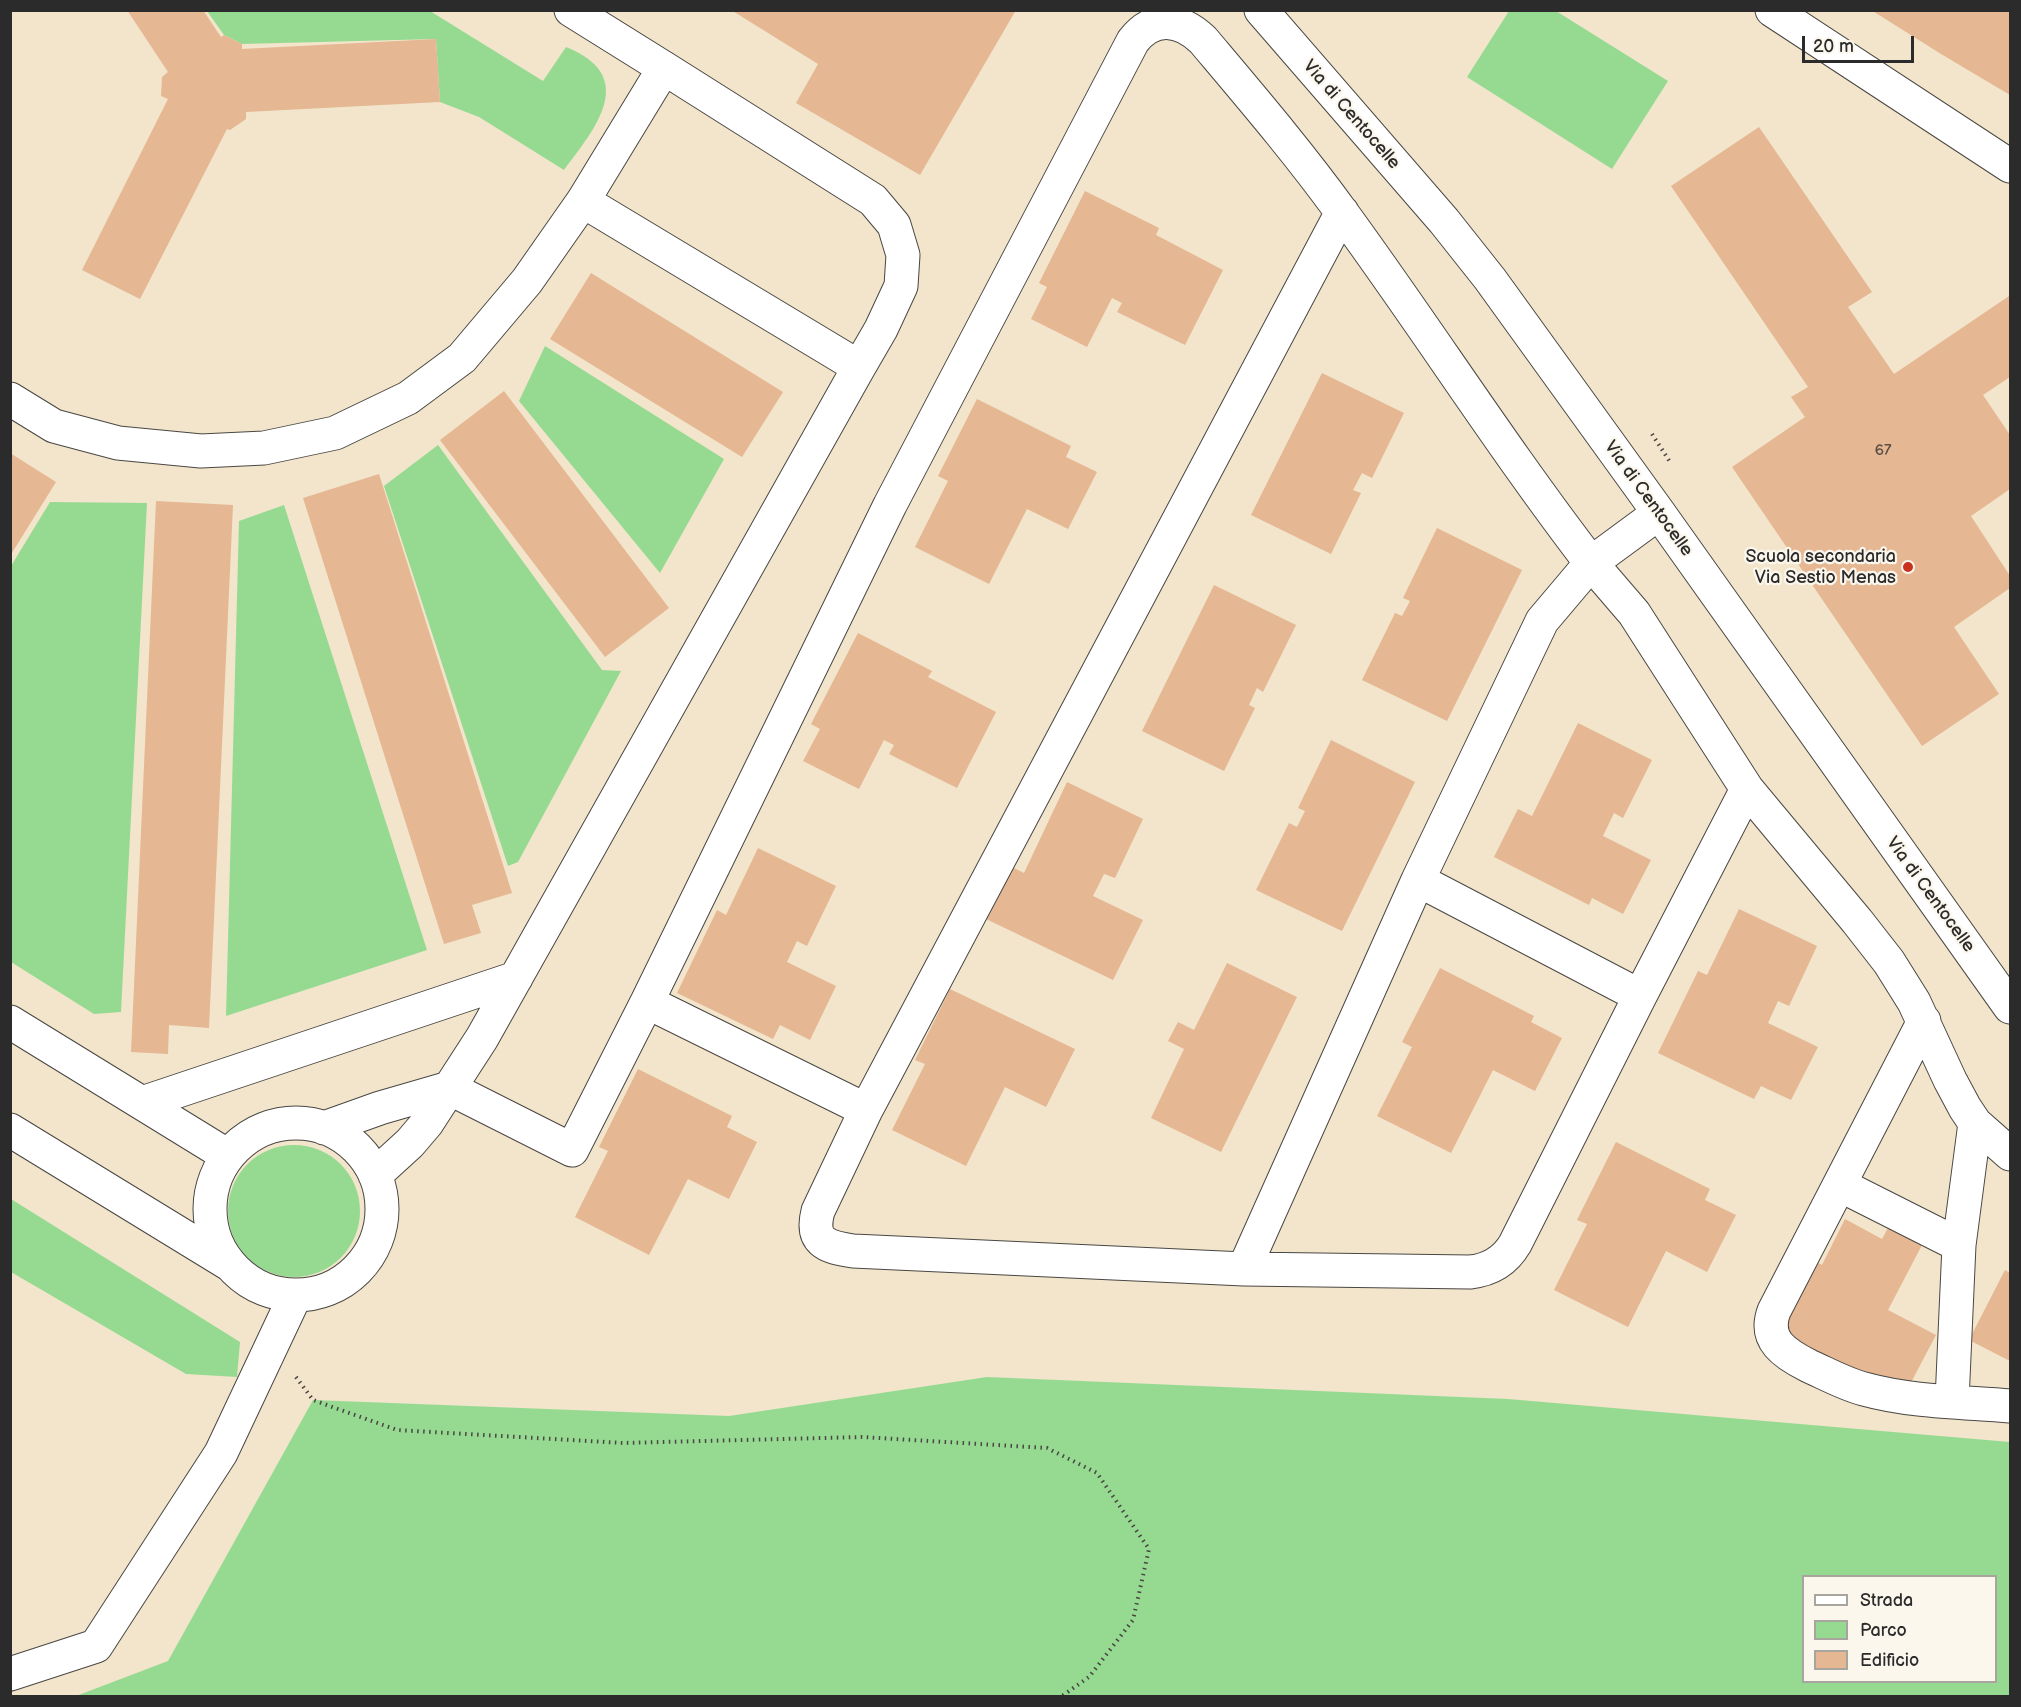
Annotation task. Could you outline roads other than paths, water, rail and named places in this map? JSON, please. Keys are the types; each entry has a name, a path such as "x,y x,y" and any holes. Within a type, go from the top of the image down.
{"street":[{"path":"375,1175 410,1143 427,1123 482,1038 881,329 901,286 903,255 894,225 873,200 571,10"},
{"name":"Via di Centocelle","path":"1261,10 1444,222 1490,279 2010,1007"},
{"path":"1772,10 2010,166"},
{"path":"324,1128 380,1108 449,1088 572,1150 647,1002 890,505 1138,34 1154,24 1166,22 1188,28 1196,33 1262,111 1342,212 1538,494 1591,563 1634,613 1747,789 1873,941 1902,982 1924,1021 1957,1095 1975,1123 2010,1154"},
{"path":"10,399 54,426 118,443 201,452 264,448 335,433 408,398 462,358 527,281 583,201 664,68"},
{"path":"583,201 859,367"},
{"path":"1342,212 866,1110 818,1211 815,1233 821,1242 835,1248 853,1251 1244,1269 1470,1272 1496,1264 1506,1257 1515,1244 1747,789"},
{"path":"1244,1269 1418,880 1542,621 1591,563 1659,513"},
{"path":"1418,880 1640,996"},
{"path":"142,1103 516,978"},
{"path":"647,1002 866,1110"},
{"path":"1924,1021 1774,1311 1770,1322 1771,1332 1775,1341 1799,1361 1852,1386 1890,1395 2010,1406"},
{"path":"10,1022 228,1156"},
{"path":"10,1130 228,1264 258,1287 295,1296 314,1294 332,1288 349,1278 373,1249 380,1231 381,1194 375,1175 355,1146 324,1128 289,1123 271,1126 240,1143 228,1156 214,1182 209,1210 214,1239 228,1264"},
{"path":"1952,1401 1959,1245 1975,1123"},
{"path":"1840,1185 1959,1245"},
{"path":"10,1648 25,1669 96,1646 221,1453 295,1296"}],"place":[{"name":"Scuola secondaria Via Sestio Menas","path":"1908,567"}]}
